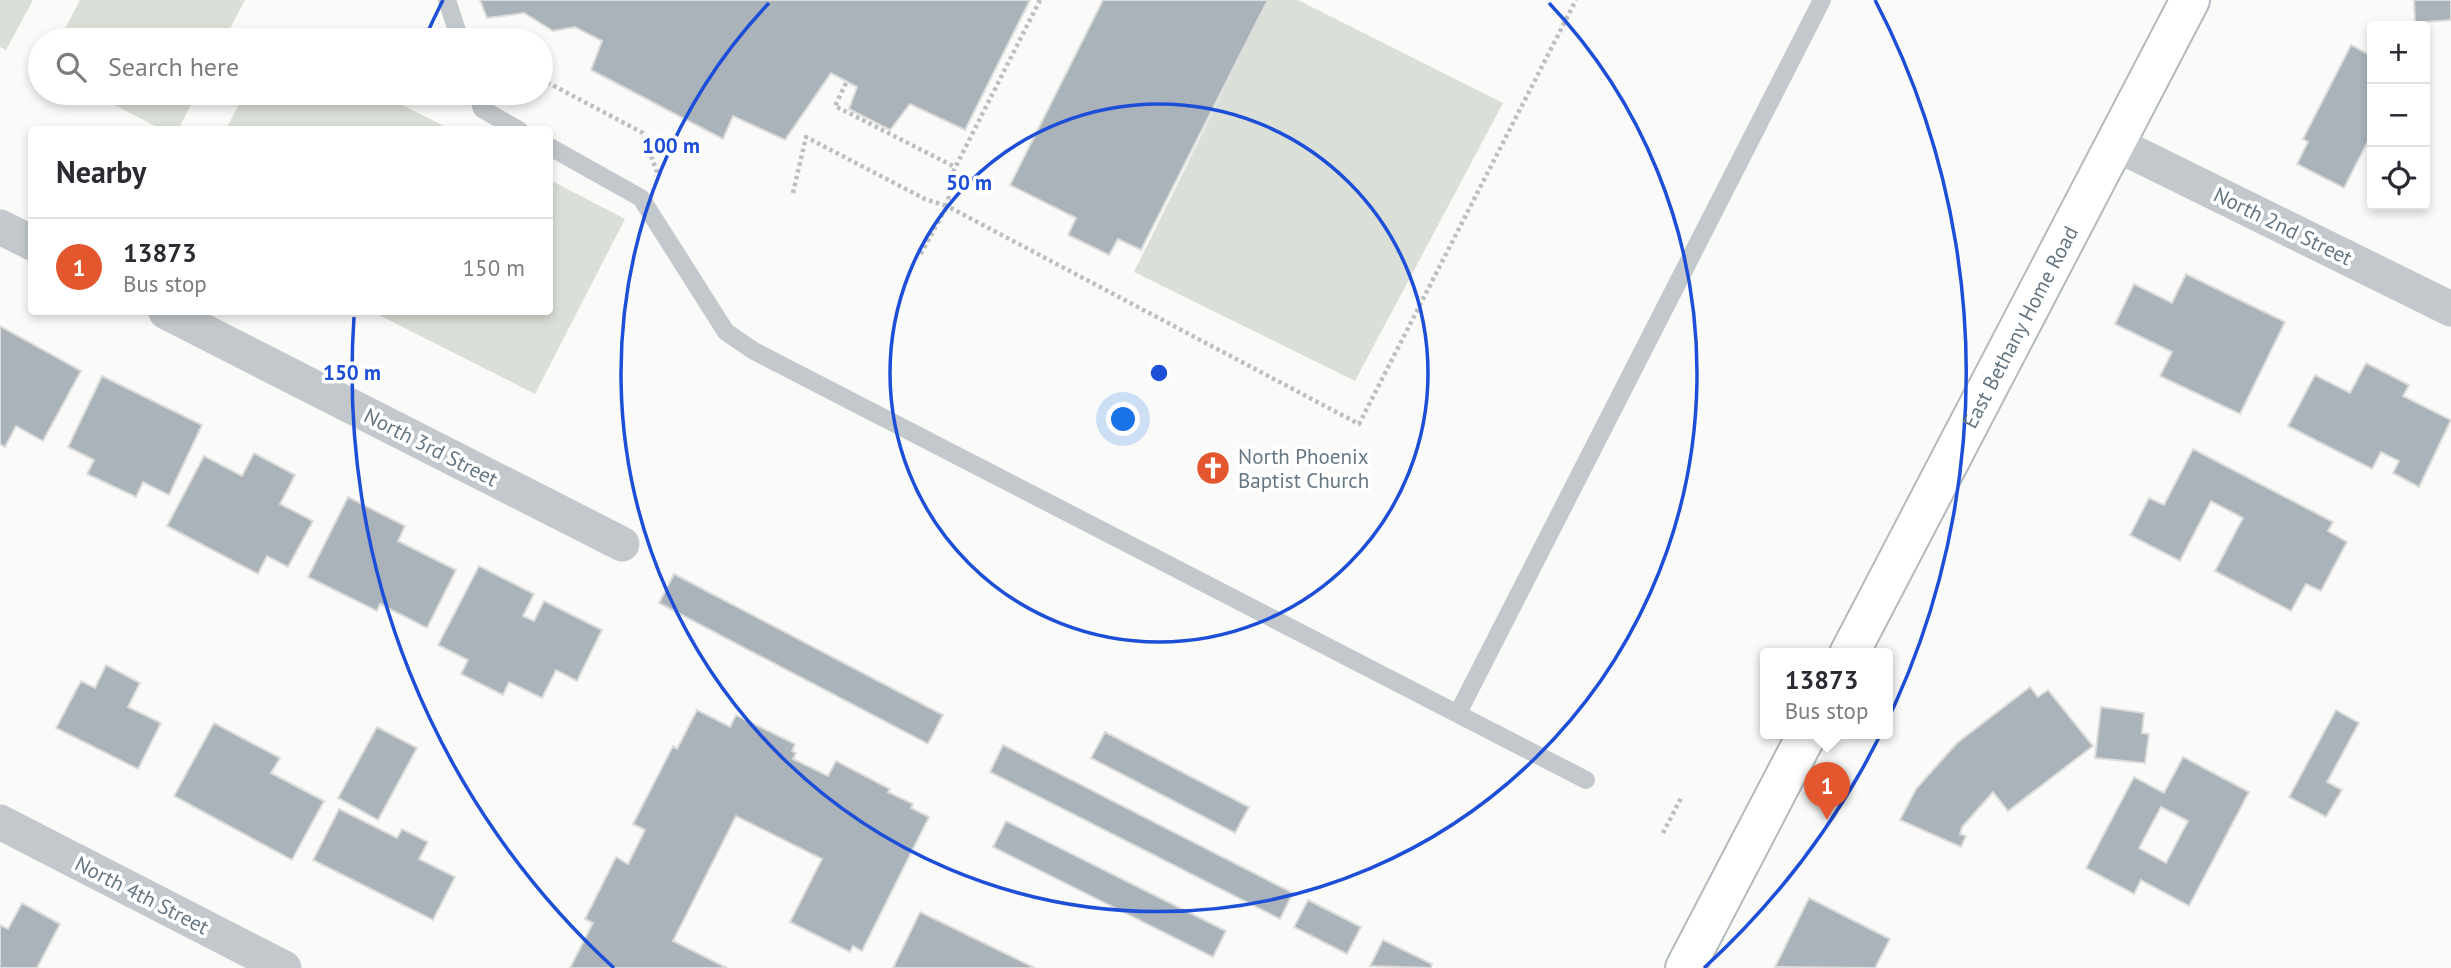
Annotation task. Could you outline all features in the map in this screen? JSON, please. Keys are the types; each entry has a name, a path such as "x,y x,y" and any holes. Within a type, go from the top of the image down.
{"main road":[{"name":"East Bethany Home Road","path":"1852,648 2190,0"},
{"path":"1685,968 1804,739"}],"street":[{"name":"North 2nd Street","path":"2116,144 2451,309"},
{"path":"0,227 28,241"},
{"name":"North 3rd Street","path":"172,315 622,544"},
{"name":"North 4th Street","path":"0,822 284,968"}],"lane":[{"path":"447,0 456,28"},
{"path":"1458,713 1822,0"},
{"path":"481,105 482,109 512,126"},
{"path":"553,149 641,198 726,332 754,351 1586,780"}],"path":[{"path":"919,257 947,206 955,167 1040,0"},
{"path":"793,193 806,137 925,199 947,206 1359,424 1576,0"},
{"path":"846,83 835,106 955,167"},
{"path":"553,85 643,132 657,172 641,198"},
{"path":"1663,833 1682,796"}],"shaded area":[{"path":"0,0 33,0 6,50 0,47"},
{"path":"80,0 245,0 230,28 65,28"},
{"path":"1268,0 1298,0 1503,103 1355,381 1134,272"},
{"path":"114,105 191,105 180,126 155,126"},
{"path":"239,105 402,105 444,126 228,126"},
{"path":"553,182 625,219 535,394 379,315 553,315"}],"building":[{"path":"480,0 1030,0 965,130 910,104 890,130 849,109 857,87 831,73 785,140 733,116 723,139 591,70 602,41 575,27 553,31 553,28 548,28 524,13 487,18"},
{"path":"1103,0 1268,0 1141,250 1118,239 1109,255 1068,235 1076,218 1010,185"},
{"path":"2414,0 2451,0 2451,20 2415,21"},
{"path":"2351,45 2367,53 2367,143 2344,188 2297,164 2308,142 2303,139"},
{"path":"2186,274 2285,322 2240,414 2160,376 2172,352 2115,324 2134,284 2172,303"},
{"path":"0,326 81,371 43,441 16,426 5,447 0,444"},
{"path":"2366,363 2409,385 2403,396 2451,420 2419,487 2393,473 2399,461 2381,452 2372,469 2288,426 2315,375 2350,393"},
{"path":"102,376 202,425 169,495 143,482 136,497 87,474 94,460 68,447"},
{"path":"2193,449 2333,522 2328,531 2347,542 2321,591 2306,584 2291,611 2215,571 2243,518 2211,501 2180,561 2130,535 2149,498 2164,505"},
{"path":"254,453 295,475 280,504 313,521 288,567 267,556 258,574 167,526 204,456 242,476"},
{"path":"348,497 405,526 398,541 456,570 427,628 380,604 377,611 308,577"},
{"path":"479,566 534,594 523,616 534,621 544,601 602,630 577,681 556,670 542,698 509,682 503,695 461,674 468,660 438,645"},
{"path":"674,574 943,715 928,744 659,603"},
{"path":"106,665 140,683 128,707 161,723 138,769 56,728 81,681 95,688"},
{"path":"2030,687 2038,697 2048,690 2093,746 2008,811 1993,792 1962,827 1960,834 1966,836 1961,847 1900,820 1916,789 1957,743"},
{"path":"2101,707 2144,713 2142,733 2149,734 2145,763 2095,758"},
{"path":"697,710 730,727 736,715 795,744 792,751 796,753 793,759 828,776 836,761 890,789 888,792 913,804 911,808 929,817 862,951 853,946 850,952 790,922 822,859 736,816 673,941 727,968 570,968 593,923 585,919 616,857 628,864 645,830 633,824 673,746 677,749"},
{"path":"2336,710 2359,723 2327,782 2342,790 2326,817 2289,797"},
{"path":"214,723 280,758 271,773 324,801 292,860 174,796"},
{"path":"377,727 417,748 378,820 338,798"},
{"path":"1105,732 1249,807 1235,833 1091,758"},
{"path":"1003,745 1293,893 1280,919 990,772"},
{"path":"2183,757 2249,792 2189,906 2141,880 2134,894 2086,868 2134,777 2164,793","holes":["2161,807 2188,821 2166,863 2139,848"]},
{"path":"339,809 397,838 402,829 428,842 419,859 455,877 433,920 313,860"},
{"path":"1006,821 1226,931 1213,957 993,847"},
{"path":"1809,898 1890,939 1875,968 1775,967"},
{"path":"1308,900 1361,927 1347,954 1294,927"},
{"path":"22,903 60,924 37,968 0,968 0,925 8,929"},
{"path":"920,912 1035,968 893,968"},
{"path":"1383,940 1432,964 1431,968 1370,966"}],"place":[{"name":"North Phoenix Baptist Church","path":"1213,468"},
{"name":"13873","path":"1827,820"}]}
